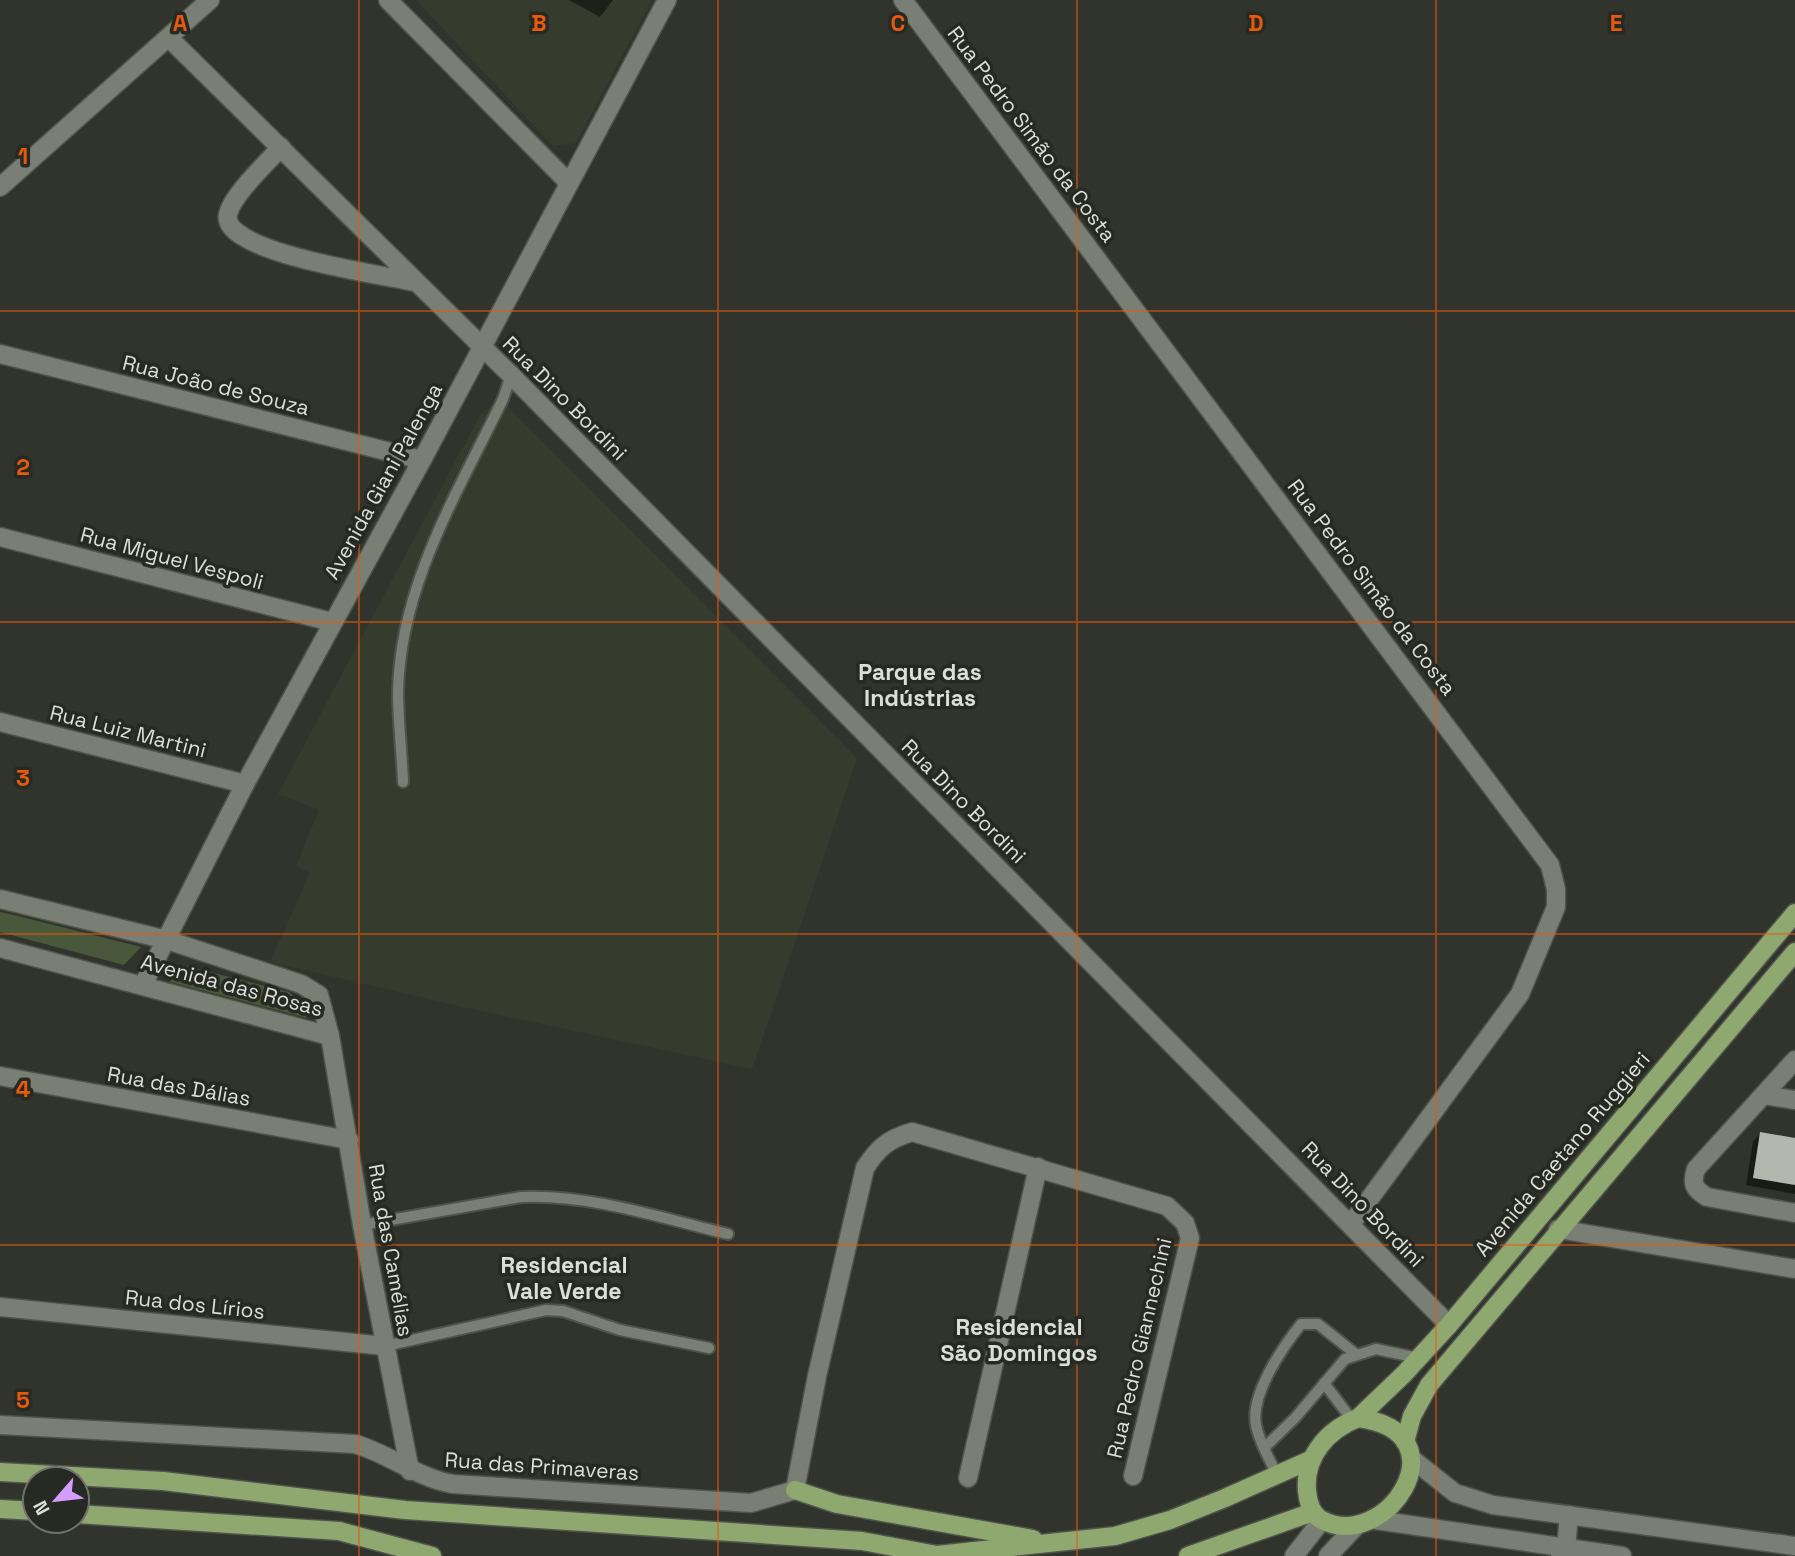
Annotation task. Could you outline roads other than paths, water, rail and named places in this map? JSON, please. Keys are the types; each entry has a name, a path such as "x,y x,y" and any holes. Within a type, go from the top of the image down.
{"main road":[{"name":"Avenida Caetano Ruggieri","path":"1355,1419 1449,1325 1795,913"},
{"path":"1405,1442 1412,1416 1429,1385 1795,952"},
{"path":"1188,1556 1317,1516 1355,1527 1376,1520 1392,1510 1404,1497 1411,1480 1412,1459 1405,1442 1378,1420 1355,1419 1329,1435 1310,1460 1306,1478 1317,1516"},
{"path":"0,1472 163,1480 405,1510 862,1541 937,1555 1115,1536 1170,1520 1310,1460"},
{"path":"794,1490 836,1504 1061,1543"},
{"path":"0,1509 21,1510"},
{"path":"91,1515 339,1531 423,1555"}],"street":[{"path":"0,187 210,0"},
{"path":"388,0 569,183"},
{"name":"Avenida Giani Palenga","path":"143,985 244,784 422,460 667,0"},
{"name":"Rua Pedro Simão da Costa","path":"904,0 1550,865 1556,890 1556,907 1520,994 1352,1224"},
{"name":"Rua Dino Bordini","path":"169,38 511,375 1449,1325"},
{"path":"281,147 235,200 228,213 228,224 232,231 247,241 275,252 415,282"},
{"name":"Rua João de Souza","path":"0,354 422,460"},
{"name":"Rua Miguel Vespoli","path":"0,537 332,622"},
{"name":"Rua Luiz Martini","path":"0,722 244,784"},
{"name":"Avenida das Rosas","path":"0,899 167,940 309,988 318,995 324,1005 330,1036 0,948"},
{"name":"Rua das Camélias","path":"330,1036 362,1225 410,1471"},
{"path":"1795,1060 1696,1169 1694,1187 1707,1197 1795,1213"},
{"name":"Rua das Dálias","path":"0,1076 349,1140"},
{"path":"1764,1095 1795,1100"},
{"name":"Rua Pedro Giannechini","path":"794,1490 858,1190 877,1149 893,1138 912,1132 1167,1206 1185,1223 1189,1238 1133,1476"},
{"path":"968,1478 1038,1167"},
{"path":"1558,1230 1795,1269"},
{"name":"Rua dos Lírios","path":"0,1307 385,1346"},
{"name":"Rua das Primaveras","path":"0,1425 355,1444 379,1451 410,1471 453,1484 751,1503 794,1490"},
{"path":"1412,1459 1455,1493 1493,1505 1795,1546"},
{"path":"1563,1552 1569,1515"},
{"path":"1294,1556 1317,1516"},
{"path":"1376,1520 1563,1552 1622,1556"},
{"path":"1328,1556 1355,1527"}],"lane":[{"path":"403,782 398,691 415,591 432,542 503,399 511,375"},
{"path":"362,1225 521,1197 546,1196 580,1200 728,1234"},
{"path":"385,1346 546,1310 564,1311 620,1330 709,1348"},
{"path":"1277,1475 1256,1425 1257,1400 1284,1346 1301,1324 1318,1324 1357,1355"},
{"path":"1265,1447 1345,1359 1376,1349 1418,1358"},
{"path":"1324,1383 1355,1419"}],"district":[{"name":"Parque das Indústrias","path":"920,685"},
{"name":"Residencial Vale Verde","path":"564,1278"},
{"name":"Residencial São Domingos","path":"1019,1340"}]}
